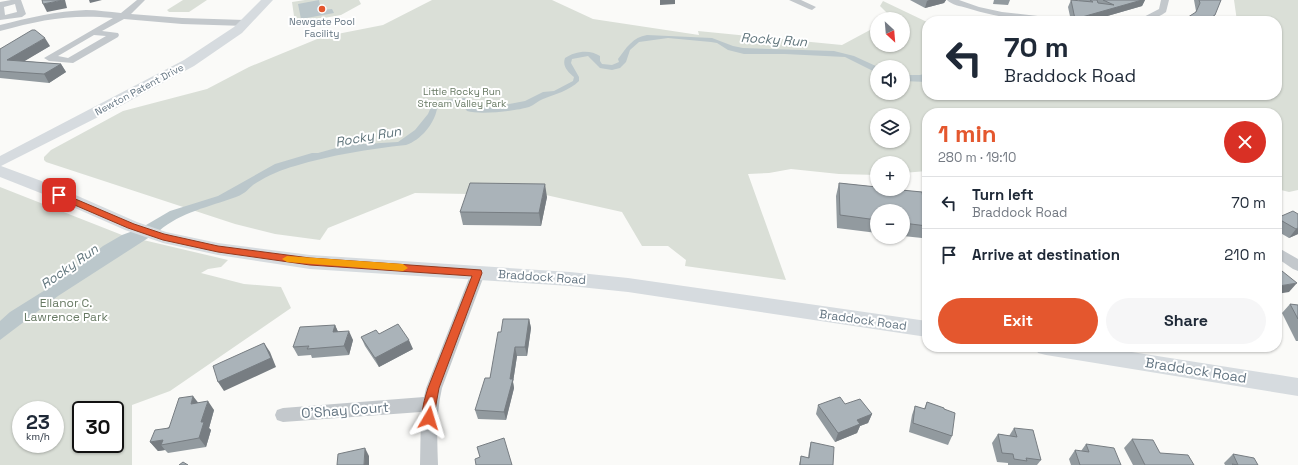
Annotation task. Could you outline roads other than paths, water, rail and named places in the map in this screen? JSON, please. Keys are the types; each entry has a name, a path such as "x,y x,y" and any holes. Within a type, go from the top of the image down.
{"main road":[{"name":"Newton Patent Drive","path":"0,162 189,63 231,36 267,0"},
{"name":"Braddock Road","path":"0,171 49,190 131,226 163,237 218,249 282,258 628,285 922,328"},
{"name":"Braddock Road","path":"1078,352 1298,387"}],"street":[{"path":"93,32 115,34 70,61 50,58 93,32 123,15 138,4 140,0"},
{"path":"792,0 812,7"},
{"path":"951,0 1008,16"},
{"path":"1154,16 1163,10 1165,0"},
{"path":"0,28 22,18 71,14 123,15 182,21 245,23"},
{"path":"1282,255 1298,266"},
{"path":"429,465 428,431 430,404 434,388 478,273"},
{"name":"O'Shay Court","path":"283,415 430,404"}],"place":[{"name":"Newgate Pool Facility","path":"322,9"}],"water label":[{"name":"Rocky Run","path":"774,39"},
{"name":"Rocky Run","path":"368,136"},
{"name":"Rocky Run","path":"69,266"}],"park label":[{"name":"Little Rocky Run Stream Valley Park","path":"462,96"},
{"name":"Ellanor C. Lawrence Park","path":"66,310"}]}
